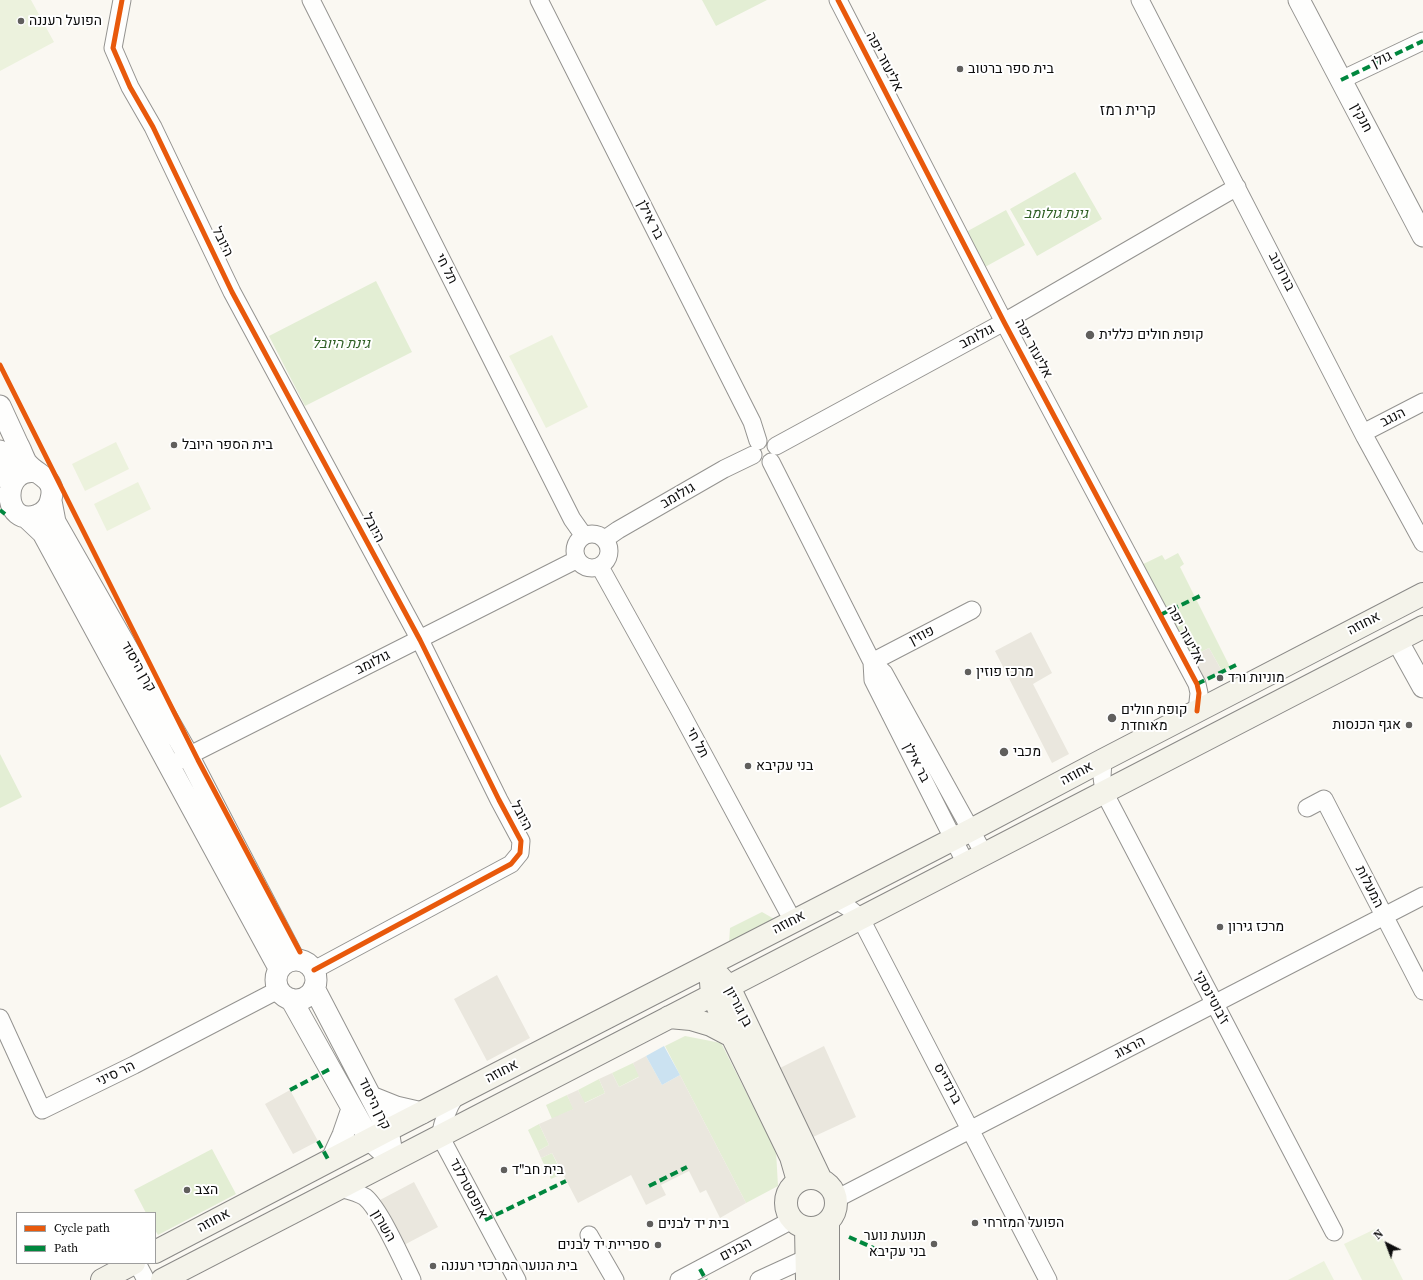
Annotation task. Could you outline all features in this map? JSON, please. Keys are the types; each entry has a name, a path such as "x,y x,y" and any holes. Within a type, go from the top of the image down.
{"main road":[{"name":"אחוזה","path":"156,1251 1423,594"},
{"name":"אחוזה","path":"162,1280 1423,627"},
{"name":"בן גוריון","path":"709,965 741,1032 821,1180"},
{"path":"669,1018 691,1019 741,1032 752,985 759,971"},
{"name":"בן גוריון","path":"741,1032 791,1157 798,1181"},
{"path":"799,1224 814,1228 828,1222 834,1212 836,1200 834,1191 829,1184 814,1178 806,1178 798,1181 791,1187 787,1195 786,1204 788,1212 799,1224 807,1258 807,1280"},
{"path":"828,1222 828,1280"},
{"path":"102,1280 134,1264"}],"street":[{"name":"היובל","path":"122,0 113,48 130,87 153,127 232,292 420,640 499,800 521,841 520,853 512,864 314,979"},
{"name":"תל חי","path":"311,0 572,518 584,536"},
{"name":"בר אילן","path":"539,0 752,422 755,448"},
{"name":"אליעזר יפה","path":"838,0 1004,322 1197,685 1199,693 1197,711"},
{"name":"בורוכוב","path":"1140,0 1363,433 1423,543"},
{"name":"חנקין","path":"1299,0 1423,236"},
{"name":"גולן","path":"1341,80 1423,41"},
{"name":"גולומב","path":"776,446 1004,322 1237,187"},
{"name":"הנגב","path":"1363,433 1423,402"},
{"path":"0,406 26,462 36,472"},
{"path":"766,439 770,440 776,446 776,457 771,462 763,464 759,462 755,448 766,439"},
{"name":"גולומב","path":"604,539 724,469 755,448"},
{"path":"0,451 10,470 10,481"},
{"name":"בר אילן","path":"771,462 872,662 884,673 975,859"},
{"path":"28,470 36,472 43,475 48,480 52,494 51,501 41,514 34,516 13,514 6,495 10,481 21,472 28,470"},
{"name":"קרן היסוד","path":"51,501 55,522 189,757 286,964"},
{"name":"קרן היסוד","path":"13,514 43,533 169,765 286,964"},
{"path":"590,534 604,539 609,553 604,563 600,567 588,569 576,560 574,550 579,539 590,534"},
{"name":"גולומב","path":"169,765 189,757 576,560"},
{"name":"תל חי","path":"600,567 680,711 793,921"},
{"name":"פוזין","path":"872,662 972,610"},
{"path":"1397,640 1423,687"},
{"name":"ז'בוטינסקי","path":"1103,760 1102,777 1104,792 1334,1232"},
{"name":"המעלות","path":"1307,808 1324,799 1423,991"},
{"name":"הרצוג","path":"836,1200 1423,896"},
{"name":"ברנדייס","path":"833,900 853,910 861,919 1048,1280"},
{"path":"305,962 314,979 307,996 297,1000 285,995 276,979 286,964 305,962"},
{"name":"קרן היסוד","path":"314,979 371,1097 379,1135 392,1160"},
{"name":"קרן היסוד","path":"285,995 352,1109 379,1135"},
{"name":"הר סיני","path":"0,1018 42,1110 285,995"},
{"path":"440,1136 443,1121 455,1096"},
{"path":"371,1097 396,1107 422,1113"},
{"path":"332,1159 343,1135 352,1109"},
{"name":"אופסטרלנד","path":"440,1136 517,1280"},
{"name":"השרון","path":"339,1188 351,1190 365,1198 379,1215 412,1280"},
{"name":"הבנים","path":"679,1280 799,1224"},
{"path":"589,1235 615,1280"},
{"path":"759,1280 807,1258"},
{"path":"137,1264 146,1280"}],"green space":[{"name":"הפועל רעננה","path":"0,0 31,0 54,42 0,71"},
{"path":"702,0 767,0 716,26"},
{"name":"גינת גולומב","path":"1075,172 1102,219 1037,256 1010,209"},
{"path":"1006,210 1025,245 985,267 966,232"},
{"name":"גינת היובל","path":"376,281 412,352 305,406 269,336"},
{"path":"552,335 588,407 546,428 509,356"},
{"path":"116,442 129,469 85,491 72,464"},
{"path":"138,482 151,509 107,531 94,504"},
{"path":"1178,553 1184,564 1180,567 1230,667 1222,671 1209,648 1193,656 1205,680 1197,684 1135,568 1162,555 1165,560"},
{"path":"0,754 22,797 0,808"},
{"path":"762,912 776,920 729,944 730,928"},
{"path":"685,1036 721,1043 776,1151 778,1186 746,1203 665,1046"},
{"path":"633,1063 640,1076 619,1087 612,1073"},
{"path":"599,1079 605,1093 584,1103 578,1090"},
{"path":"567,1095 574,1109 552,1119 546,1105"},
{"path":"539,1124 549,1145 538,1151 528,1130"},
{"path":"212,1149 236,1194 158,1235 156,1232 156,1212 145,1212 134,1190"},
{"path":"552,1153 562,1174 551,1179 541,1158"},
{"path":"1377,1228 1403,1280 1362,1280 1344,1244"},
{"path":"1324,1261 1334,1280 1288,1280"}],"shaded area":[{"path":"1031,632 1052,673 1033,684 1069,754 1052,763 995,651"},
{"path":"1209,648 1222,671 1205,680 1193,656"},
{"path":"497,975 530,1038 487,1061 454,999"},
{"path":"824,1046 856,1117 813,1137 780,1068"},
{"path":"646,1056 662,1085 680,1075 746,1203 720,1218 706,1190 700,1193 689,1171 661,1185 666,1195 646,1205 631,1175 578,1203 552,1153 541,1158 538,1151 549,1145 539,1124 573,1109 567,1095 578,1090 585,1103 605,1093 599,1079 612,1073 619,1087 639,1077 633,1063"},
{"path":"290,1090 318,1141 293,1154 265,1104"},
{"path":"414,1182 438,1227 404,1245 380,1200"}],"water":[{"path":"664,1046 680,1075 662,1085 646,1056"}],"marked path":[{"path":"1341,80 1423,41"},
{"path":"0,510 5,514"},
{"path":"1160,615 1200,596"},
{"path":"1197,684 1236,665"},
{"path":"290,1090 330,1069"},
{"path":"318,1141 329,1161"},
{"path":"649,1186 687,1167"},
{"path":"485,1220 566,1181"},
{"path":"849,1237 885,1253"},
{"path":"700,1269 706,1280"}],"cycle path":[{"path":"122,0 113,48 130,87 153,127 232,292 420,640 499,800 521,841 520,853 511,864 314,970"},
{"path":"838,0 1004,322 1197,684 1199,693 1197,711"},
{"path":"0,365 198,760 300,952"}],"place":[{"name":"הפועל רעננה","path":"21,21"},
{"name":"בית ספר ברטוב","path":"960,69"},
{"name":"קופת חולים כללית","path":"1090,335"},
{"name":"בית הספר היובל","path":"174,445"},
{"name":"מרכז פוזין","path":"968,672"},
{"name":"מוניות ורד","path":"1220,678"},
{"name":"קופת חולים מאוחדת","path":"1112,718"},
{"name":"אגף הכנסות","path":"1409,725"},
{"name":"מכבי","path":"1004,752"},
{"name":"בני עקיבא","path":"748,766"},
{"name":"מרכז גירון","path":"1220,927"},
{"name":"בית חב\"ד","path":"504,1170"},
{"name":"הצב","path":"187,1190"},
{"name":"הפועל המזרחי","path":"975,1223"},
{"name":"בית יד לבנים","path":"650,1224"},
{"name":"תנועת נוער בני עקיבא","path":"934,1244"},
{"name":"ספריית יד לבנים","path":"658,1245"},
{"name":"בית הנוער המרכזי רעננה","path":"433,1266"}],"district":[{"name":"קרית רמז","path":"1128,111"}]}
